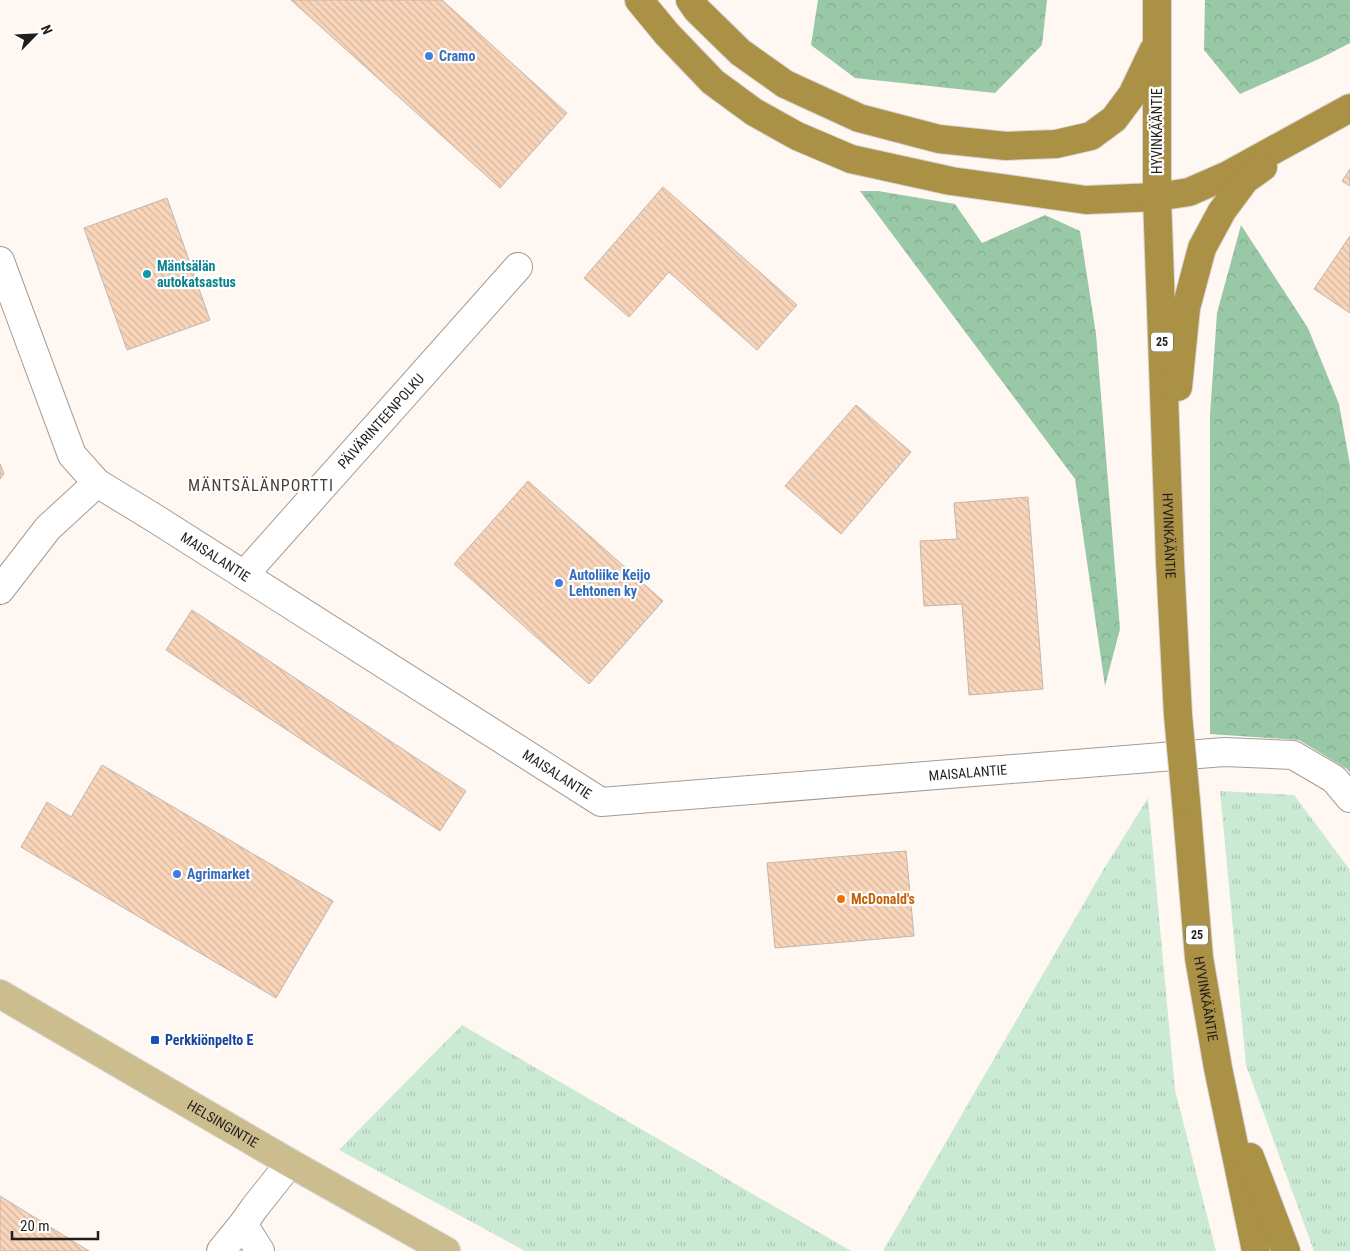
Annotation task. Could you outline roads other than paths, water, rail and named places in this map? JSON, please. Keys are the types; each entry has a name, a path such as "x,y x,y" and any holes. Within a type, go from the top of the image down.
{"highway":[{"path":"639,0 667,34 714,82 754,112 797,136 851,160 951,180 1086,200 1157,198 1189,192 1220,179 1302,136 1350,108"},
{"path":"690,0 697,10 740,52 785,84 859,118 939,138 1006,146 1056,144 1091,136 1114,119 1132,95 1157,42"},
{"name":"HYVINKÄÄNTIE","path":"1157,0 1157,198 1170,562 1178,714 1199,958 1218,1068 1256,1251"},
{"path":"1168,486 1186,308 1202,248 1222,211 1245,180 1302,136"},
{"name":"HYVINKÄÄNTIE","path":"1218,1068 1286,1251"}],"main road":[{"name":"HELSINGINTIE","path":"0,994 290,1164 446,1251"}],"street":[{"name":"MAISALANTIE","path":"0,261 72,455 97,483 601,802 1224,752 1294,755 1334,779 1350,798"},
{"name":"PÄIVÄRINTEENPOLKU","path":"244,575 518,267"},
{"path":"0,590 48,528 97,483"},
{"path":"221,1251 290,1164"},
{"path":"243,1224 260,1251"}],"place":[{"name":"Cramo","path":"429,56"},
{"name":"Mäntsälän autokatsastus","path":"147,274"},
{"name":"Autoliike Keijo Lehtonen ky","path":"559,583"},
{"name":"Agrimarket","path":"177,874"},
{"name":"McDonald's","path":"841,899"},
{"name":"Perkkiönpelto E","path":"155,1040"}],"district":[{"name":"MÄNTSÄLÄNPORTTI","path":"261,485"}]}
